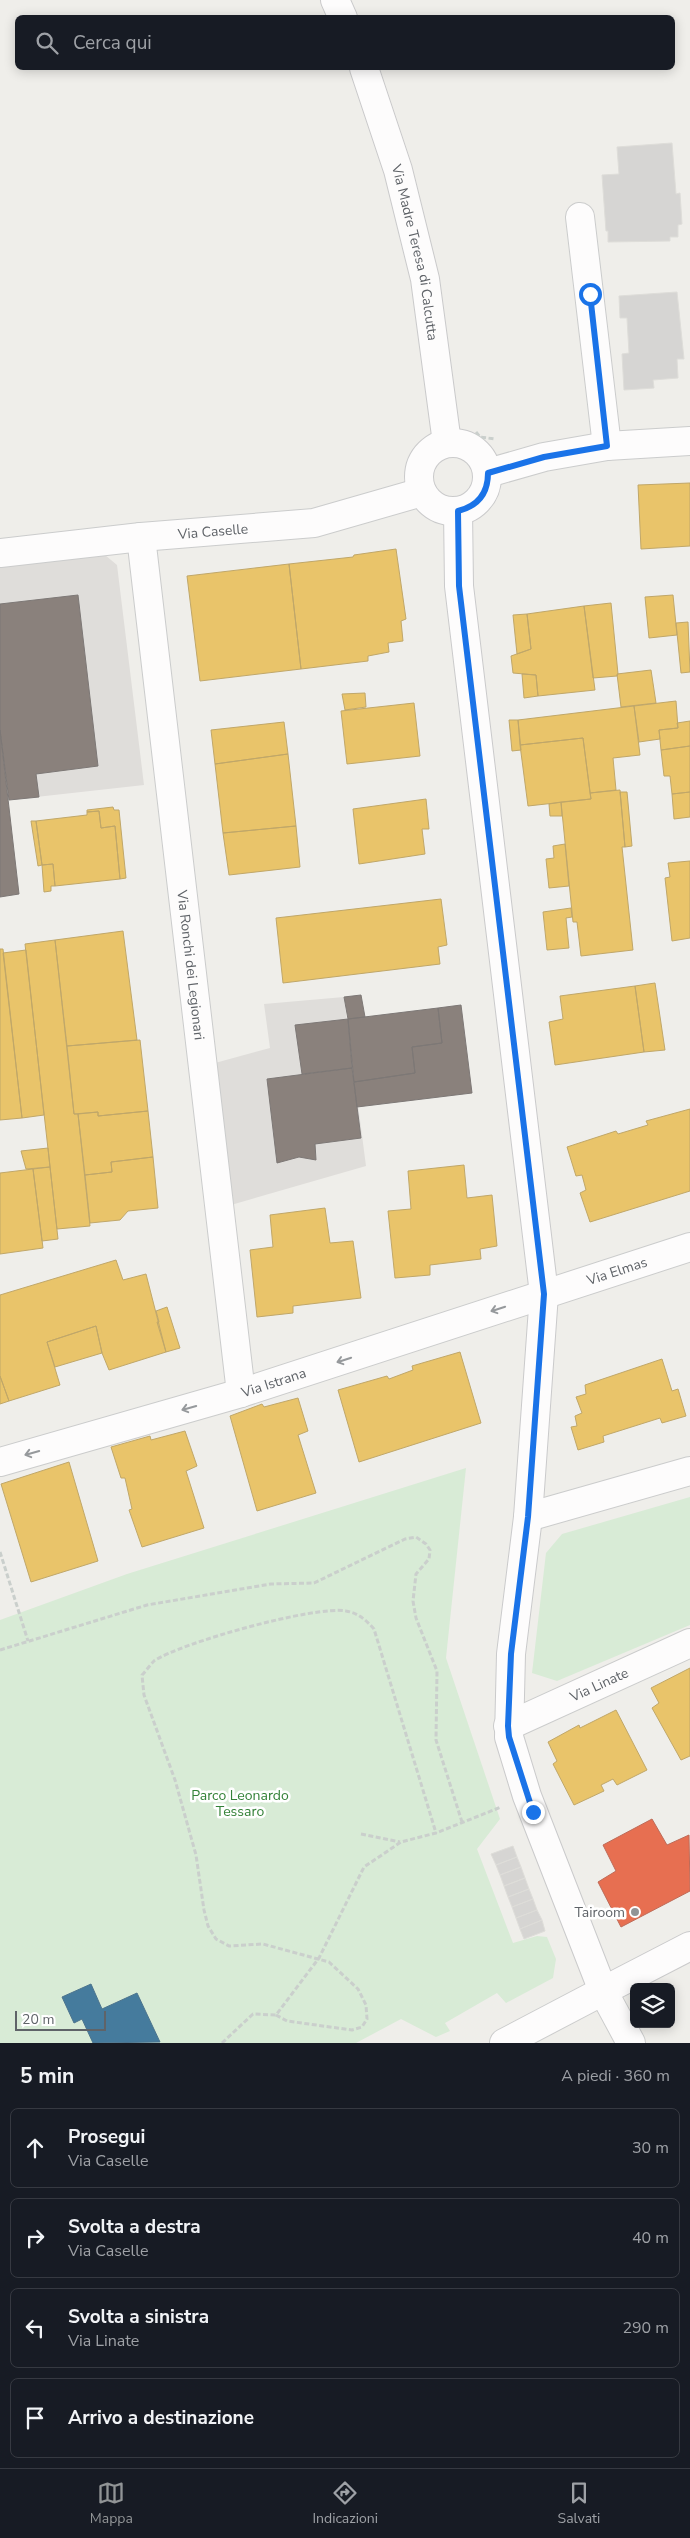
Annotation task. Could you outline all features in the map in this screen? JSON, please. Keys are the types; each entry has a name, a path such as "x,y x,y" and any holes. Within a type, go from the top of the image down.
{"street":[{"path":"335,0 342,15"},
{"name":"Via Madre Teresa di Calcutta","path":"365,70 398,170 425,279 447,443"},
{"path":"580,217 607,446"},
{"path":"488,473 544,457 607,446 690,441"},
{"path":"447,443 469,446 478,453 488,473 485,490 481,498 467,509 458,511 447,511 437,508 428,501 422,492 419,482 422,462 433,450 447,443"},
{"name":"Via Caselle","path":"0,552 141,537 314,523 422,492"},
{"path":"458,511 459,586 544,1294 528,1517 511,1654 509,1737 527,1796 603,1991 631,2043"},
{"name":"Via Ronchi dei Legionari","path":"141,537 241,1393"},
{"name":"Via Elmas","path":"544,1294 690,1246"},
{"name":"Via Istrana","path":"0,1462 241,1393 544,1294"},
{"path":"528,1517 690,1471"},
{"name":"Via Linate","path":"508,1726 690,1643"},
{"path":"504,2043 690,1946"}],"path":[{"path":"0,1650 146,1605 271,1584 314,1583 405,1539 416,1537 426,1544 430,1550 429,1559 416,1574 413,1601 416,1618 437,1671 436,1740 462,1822"},
{"path":"0,1552 28,1641"},
{"path":"222,2043 253,2014 276,2015 287,2021 352,2030 362,2027 367,2019 366,2006 358,1989 329,1962 263,1944 229,1946 216,1939 208,1926 194,1846 175,1780 144,1694 142,1675 154,1662 176,1650 261,1624 326,1611 346,1611 364,1618 374,1629 436,1833"},
{"path":"276,2015 319,1958 364,1867 401,1842 436,1833 527,1796"},
{"path":"361,1834 401,1842"}],"shaded area":[{"path":"105,555 117,565 144,785 9,800 0,730 0,567"},
{"path":"344,997 366,1166 231,1205 215,1063 270,1048 264,1004"}],"green space":[{"name":"Parco Leonardo Tessaro","path":"466,1468 446,1658 500,1819 477,1849 513,1943 537,1936 547,1937 556,1959 553,1978 506,2003 497,1993 445,2023 450,2031 436,2037 401,2019 356,2043 0,2043 0,1620 127,1574"},
{"path":"690,1497 690,1625 557,1681 532,1673 546,1553 562,1534"}],"building: Abitazioni":[{"path":"690,483 690,546 641,549 638,485"},
{"path":"396,549 406,619 401,621 403,641 388,643 389,652 368,656 368,661 301,669 289,564 353,557 354,555"},
{"path":"289,564 301,669 200,681 187,576"},
{"path":"673,595 677,635 649,638 645,597"},
{"path":"611,603 618,674 617,676 593,678 584,606"},
{"path":"584,606 595,690 538,696 536,675 513,673 511,656 531,649 527,614"},
{"path":"527,614 531,649 517,654 513,615"},
{"path":"688,622 690,672 681,673 676,623"},
{"path":"651,670 656,703 621,707 617,674"},
{"path":"522,674 536,675 538,696 524,698"},
{"path":"365,693 366,707 345,710 342,694"},
{"path":"676,701 678,728 659,730 660,739 639,742 634,706"},
{"path":"414,703 420,756 347,764 341,711"},
{"path":"634,706 640,755 613,758 616,790 590,793 583,738 520,745 518,720"},
{"path":"509,720 518,720 521,750 512,751"},
{"path":"690,721 690,746 661,750 659,730 678,728 677,723"},
{"path":"284,722 288,754 215,764 211,730"},
{"path":"583,738 591,799 528,806 520,745"},
{"path":"690,746 690,792 672,794 670,776 664,776 661,750"},
{"path":"288,754 296,826 223,833 215,764"},
{"path":"620,790 625,847 622,847 633,950 581,956 577,922 573,922 561,802 591,799 590,793"},
{"path":"620,792 627,792 632,846 625,847"},
{"path":"690,792 690,817 674,819 672,794"},
{"path":"426,799 429,829 422,829 425,854 359,864 353,809"},
{"path":"561,802 562,816 550,816 549,804"},
{"path":"113,807 114,810 119,810 126,878 120,879 115,826 101,828 99,811 87,812 87,810"},
{"path":"99,811 101,828 115,826 120,879 55,886 53,864 42,865 36,821 87,815 87,812"},
{"path":"31,821 36,821 42,865 38,866"},
{"path":"296,826 300,867 229,875 223,833"},
{"path":"565,844 569,886 549,888 546,859 554,858 553,846"},
{"path":"690,861 690,938 672,941 665,878 670,877 668,863"},
{"path":"53,864 55,886 51,886 51,891 44,892 42,865"},
{"path":"441,899 447,945 438,947 440,964 283,983 276,918"},
{"path":"571,908 572,917 566,918 569,948 547,950 543,912"},
{"path":"123,931 137,1040 67,1046 55,940"},
{"path":"55,940 74,1114 78,1114 90,1226 57,1229 25,944"},
{"path":"0,949 3,949 22,1118 0,1120"},
{"path":"26,950 44,1115 22,1118 3,953"},
{"path":"655,983 665,1050 644,1052 635,986"},
{"path":"635,986 644,1052 555,1065 549,1022 563,1019 560,996"},
{"path":"140,1040 148,1111 98,1116 98,1112 74,1114 67,1046"},
{"path":"690,1109 690,1191 590,1222 580,1193 586,1190 582,1175 576,1176 567,1147 616,1131 618,1134 648,1125 646,1121"},
{"path":"148,1111 153,1157 111,1162 112,1172 85,1175 78,1114 98,1112 98,1116"},
{"path":"48,1148 50,1167 26,1169 21,1151"},
{"path":"153,1157 158,1208 128,1211 120,1220 90,1223 85,1175 112,1172 111,1162"},
{"path":"464,1165 467,1198 492,1195 497,1246 480,1249 481,1259 430,1265 430,1275 395,1278 388,1211 411,1209 408,1171"},
{"path":"50,1167 58,1239 42,1241 33,1169"},
{"path":"33,1169 43,1248 0,1254 0,1173"},
{"path":"325,1208 330,1243 353,1241 361,1298 293,1306 293,1313 257,1317 250,1250 273,1247 270,1215"},
{"path":"116,1260 123,1280 146,1274 166,1352 109,1370 102,1353 96,1326 47,1342 60,1385 9,1401 0,1376 0,1295"},
{"path":"167,1307 180,1348 166,1352 157,1322 159,1322 156,1311"},
{"path":"96,1326 102,1353 55,1367 47,1342"},
{"path":"460,1352 481,1423 359,1462 338,1390 387,1376 389,1379 413,1370 412,1366"},
{"path":"662,1359 672,1391 678,1389 686,1416 662,1423 660,1418 603,1436 604,1442 578,1450 571,1427 577,1426 575,1416 582,1413 576,1397 586,1394 585,1385"},
{"path":"0,1376 9,1401 0,1404"},
{"path":"298,1398 308,1431 298,1435 316,1493 257,1511 230,1416 262,1404 264,1407"},
{"path":"185,1431 197,1466 186,1471 204,1528 142,1547 129,1510 132,1509 125,1478 121,1478 111,1447 150,1436 151,1440"},
{"path":"69,1462 98,1561 31,1582 1,1484"},
{"path":"690,1668 690,1756 681,1760 652,1708 659,1703 651,1688"},
{"path":"616,1710 647,1770 617,1785 613,1779 601,1785 604,1791 574,1805 553,1764 557,1761 548,1742 579,1725 580,1728"}],"building: Negozi":[{"path":"652,1819 667,1845 689,1835 690,1891 621,1927 598,1882 616,1871 603,1845"}],"building: Pubblico":[{"path":"91,1984 102,2009 137,1993 160,2042 93,2043 82,2019 74,2023 62,1997"}],"building: Industria":[{"path":"78,595 98,766 36,774 39,797 9,800 0,730 0,604"},
{"path":"0,730 19,894 0,897"},
{"path":"361,995 365,1017 348,1019 344,997"},
{"path":"461,1005 472,1093 357,1107 354,1082 415,1073 412,1047 442,1043 438,1008"},
{"path":"438,1008 442,1043 412,1047 415,1073 354,1082 348,1019"},
{"path":"348,1019 352,1068 302,1074 295,1025"},
{"path":"352,1068 361,1138 315,1144 316,1160 299,1157 277,1163 267,1079"}],"building: Altro":[{"path":"672,143 676,194 680,193 682,224 678,225 678,237 670,237 670,241 608,242 602,175 619,174 617,147"},
{"path":"677,292 684,359 677,359 678,378 653,380 654,388 624,390 622,354 629,353 627,318 620,318 619,296"},
{"path":"513,1846 517,1857 496,1865 491,1854"},
{"path":"517,1857 521,1867 500,1875 496,1865"},
{"path":"521,1867 525,1878 504,1886 500,1875"},
{"path":"525,1878 529,1889 508,1897 504,1886"},
{"path":"529,1889 533,1899 512,1907 508,1897"},
{"path":"533,1899 537,1910 516,1918 512,1907"},
{"path":"537,1910 542,1920 520,1929 516,1918"},
{"path":"542,1920 545,1931 524,1939 520,1929"}],"place":[{"name":"Tairoom","path":"635,1912"}],"route":[{"path":"533,1812 509,1737 508,1726 511,1654 528,1517 544,1294 457,570 458,511 467,509 481,498 488,482 488,473 544,457 607,446 590,294"}]}
